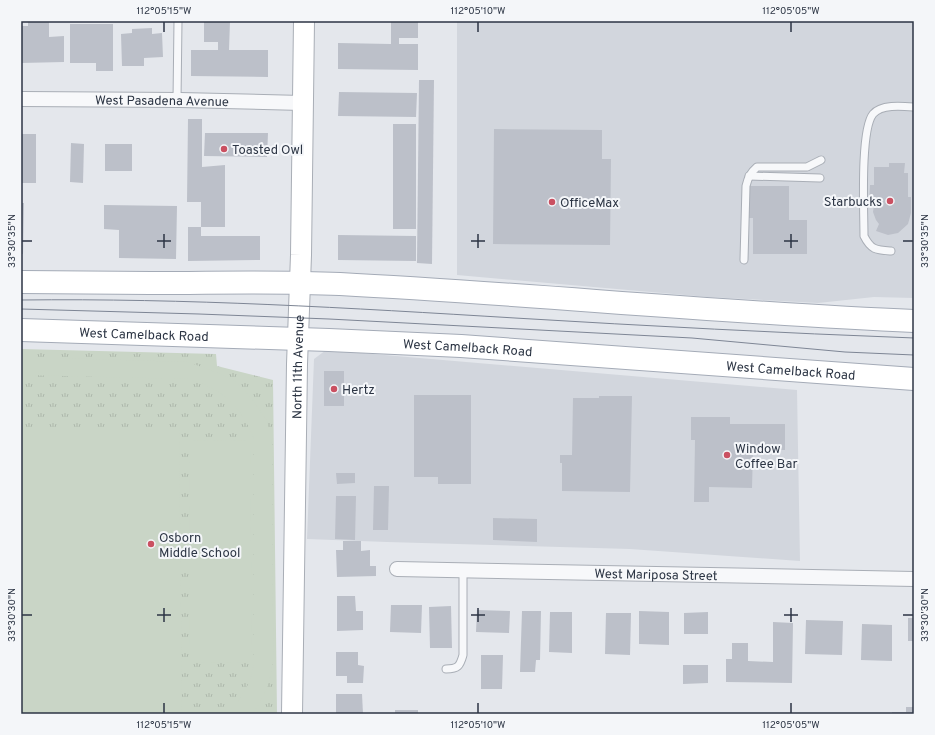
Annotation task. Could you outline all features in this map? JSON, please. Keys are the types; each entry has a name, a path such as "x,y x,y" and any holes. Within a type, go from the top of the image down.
{"main road":[{"path":"21,282 300,283 457,291 632,305 914,321"},
{"name":"West Camelback Road","path":"21,330 298,339 503,349 914,379"}],"street":[{"name":"North 11th Avenue","path":"292,714 304,21"},
{"name":"West Pasadena Avenue","path":"21,99 177,100 302,103"},
{"name":"West Mariposa Street","path":"398,569 914,579"}],"lane":[{"path":"177,100 178,21"},
{"path":"891,251 879,251 869,245 864,236 865,143 867,125 873,113 884,108 898,106 914,107"},
{"path":"744,260 746,186 749,176 757,167 807,167 820,160"},
{"path":"749,176 820,178"},
{"path":"446,669 454,669 461,664 463,655 463,571"}],"shaded area":[{"path":"457,21 914,21 914,298 874,297 818,303 708,297 457,275"},
{"path":"326,350 797,390 800,561 630,549 307,539 314,359"}],"green space":[{"name":"Osborn Middle School","path":"21,349 216,354 217,366 273,380 277,714 21,714"},
{"path":"21,358 188,362 218,373 236,382 252,399 267,421 272,444 273,659 269,682 260,703 252,714 225,714 237,704 250,681 254,663 254,439 243,417 237,408 221,394 212,388 189,379 21,375"},
{"path":"21,427 179,427 182,711 21,713"},
{"path":"250,440 252,662 190,663 189,441"}],"building":[{"path":"28,21 49,21 49,37 64,36 64,62 21,63 21,26 28,26"},
{"path":"204,21 230,21 229,50 268,50 268,77 191,76 191,50 218,50 218,42 204,42"},
{"path":"391,21 418,21 418,38 399,38 399,44 418,44 418,70 338,69 338,43 391,44"},
{"path":"70,24 113,24 113,71 96,71 96,63 70,63"},
{"path":"152,28 152,34 162,33 163,57 144,58 144,66 122,66 121,34 132,33 132,29"},
{"path":"419,80 434,80 432,264 417,263"},
{"path":"339,92 417,93 416,117 338,116"},
{"path":"188,119 202,119 202,167 225,165 225,227 201,227 201,202 187,202"},
{"path":"393,124 416,124 416,229 393,229"},
{"name":"OfficeMax","path":"494,129 602,130 602,159 611,159 610,245 493,244"},
{"path":"205,133 268,133 267,157 204,156"},
{"path":"21,134 36,134 36,183 21,183"},
{"path":"71,143 84,144 83,183 70,182"},
{"path":"105,144 132,144 132,171 105,171"},
{"name":"Starbucks","path":"889,163 905,163 904,173 908,173 908,197 911,197 911,213 908,224 898,233 888,235 876,231 879,224 873,212 874,205 869,205 870,185 874,185 874,167 889,167"},
{"path":"749,186 789,186 789,220 807,220 807,254 753,254 753,218 749,218"},
{"path":"21,203 24,203 23,254 21,254"},
{"path":"104,205 177,206 176,259 119,258 119,230 104,229"},
{"path":"188,227 201,227 201,236 260,236 260,260 188,261"},
{"path":"338,235 416,236 416,261 338,260"},
{"name":"Hertz","path":"324,371 344,371 344,406 324,406"},
{"path":"414,395 471,395 471,484 438,484 438,477 414,477"},
{"path":"599,396 632,396 630,492 562,491 562,463 560,463 560,455 572,455 573,398 599,398"},
{"path":"691,417 730,417 730,424 785,424 785,450 753,450 752,488 709,487 709,502 694,502 695,440 691,440"},
{"path":"336,473 355,473 355,483 337,484"},
{"path":"374,486 389,486 388,530 373,530"},
{"path":"336,496 356,496 355,540 335,539"},
{"path":"493,518 537,519 537,542 493,540"},
{"path":"343,541 361,541 361,551 370,550 370,566 376,566 376,576 337,577 336,550 343,550"},
{"path":"337,596 355,596 356,611 363,611 363,630 337,631"},
{"path":"391,605 422,605 421,633 390,632"},
{"path":"451,606 452,648 430,648 429,607"},
{"path":"477,610 510,611 509,633 476,632"},
{"path":"522,611 541,611 540,660 536,660 535,672 520,672"},
{"path":"639,611 669,612 669,645 639,644"},
{"path":"550,612 572,612 572,653 549,652"},
{"path":"708,612 708,634 684,634 684,613"},
{"path":"606,613 631,613 630,655 605,654"},
{"path":"908,618 914,618 914,641 908,641"},
{"path":"806,620 843,621 842,655 805,654"},
{"path":"773,622 793,623 792,683 726,682 726,659 732,659 732,643 748,643 748,661 773,662"},
{"path":"862,624 892,625 892,661 861,660"},
{"path":"336,652 358,652 358,665 364,666 363,683 347,683 347,676 336,676"},
{"path":"481,655 503,655 502,689 481,689"},
{"path":"683,665 708,665 708,683 683,684"},
{"path":"336,694 362,694 363,714 336,714"},
{"path":"906,707 914,707 914,714 892,714 892,712 906,712"},
{"path":"395,710 418,710 418,714 395,714"}],"tram line":[{"path":"21,300 268,304 714,329 914,338"},
{"path":"21,309 329,319 692,338 845,352 914,355"}],"place":[{"name":"Toasted Owl","path":"224,149"},
{"name":"Starbucks","path":"890,201"},
{"name":"OfficeMax","path":"552,202"},
{"name":"Hertz","path":"334,389"},
{"name":"Window Coffee Bar","path":"727,455"},
{"name":"Osborn Middle School","path":"151,544"}]}
